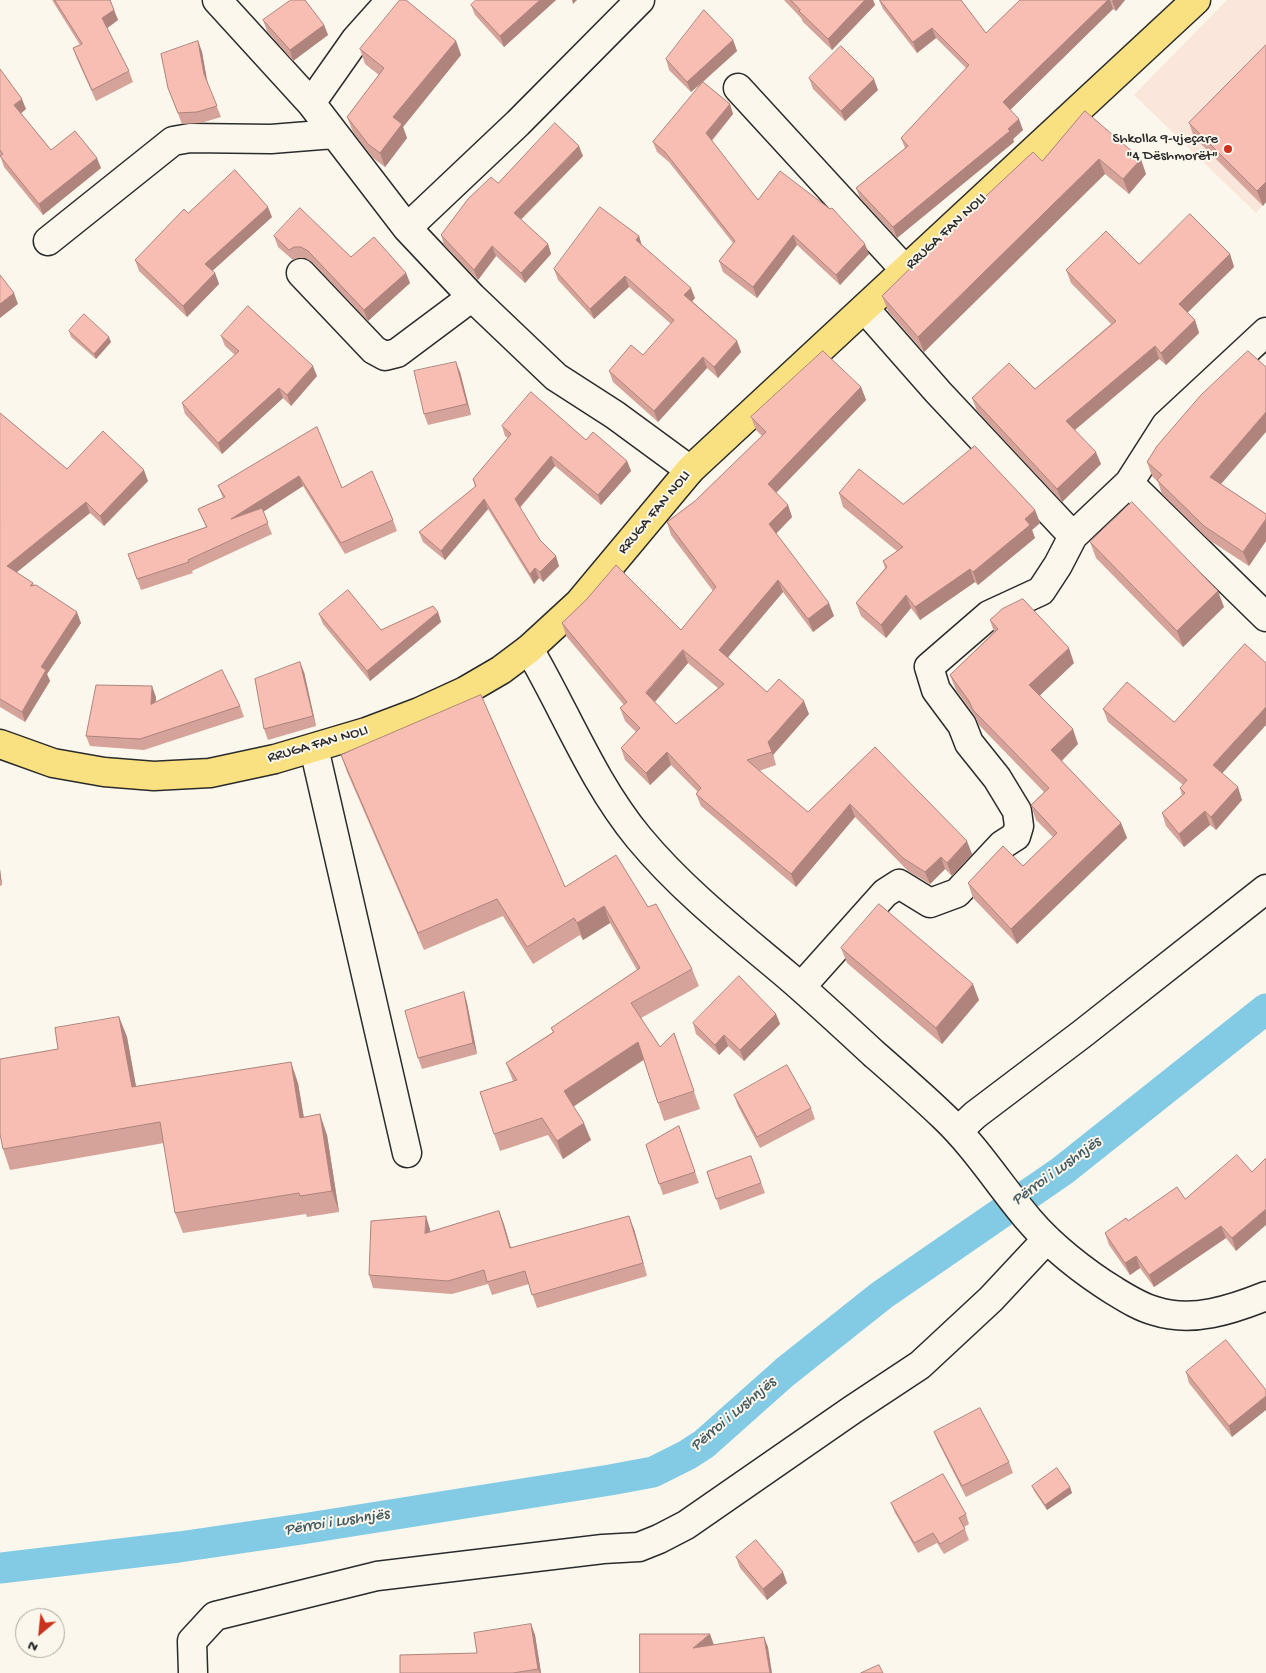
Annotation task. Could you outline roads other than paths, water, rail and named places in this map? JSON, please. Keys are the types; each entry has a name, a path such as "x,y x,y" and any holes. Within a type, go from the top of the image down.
{"main road":[{"name":"RRUGA FAN NOLI","path":"0,744 53,763 104,772 154,776 210,773 275,759 366,732 419,712 465,691 501,670 529,649 579,603 690,470 906,271 1193,1"}],"street":[{"path":"216,0 311,103 407,228 472,297 556,377 614,415 690,470"},
{"path":"311,103 356,39 391,0"},
{"path":"407,228 518,123 640,0"},
{"path":"738,88 906,271"},
{"path":"48,241 173,141 190,138 271,139 334,134"},
{"path":"301,273 374,350 385,356 396,353 472,297"},
{"path":"865,309 938,392 1073,536"},
{"path":"801,987 885,893 899,884 930,902 957,893 1002,845 1016,836 1019,826 1017,811 997,778 969,743 962,724 936,690 929,667 990,615 1041,591 1058,565 1073,536 1129,483 1166,425 1266,332"},
{"path":"1129,483 1266,617"},
{"path":"529,649 616,809 641,840 667,869 715,914 801,987 958,1131 1043,1235 1096,1280 1153,1311 1178,1316 1204,1315 1241,1306 1266,1296"},
{"path":"314,748 408,1152"},
{"path":"958,1131 975,1115 1082,1034 1266,889"},
{"path":"193,1673 192,1642 214,1616 377,1576 602,1549 639,1547 659,1539 686,1525 920,1365 991,1299 1043,1235"}],"waterway":[{"name":"Përroi i Lushnjës","path":"0,1568 179,1547 302,1529 653,1472 704,1444 785,1372 882,1295 1062,1171 1266,1009"}],"place":[{"name":"Shkolla 9-vjeçare \"4 Dëshmorët\"","path":"1228,149"}]}
